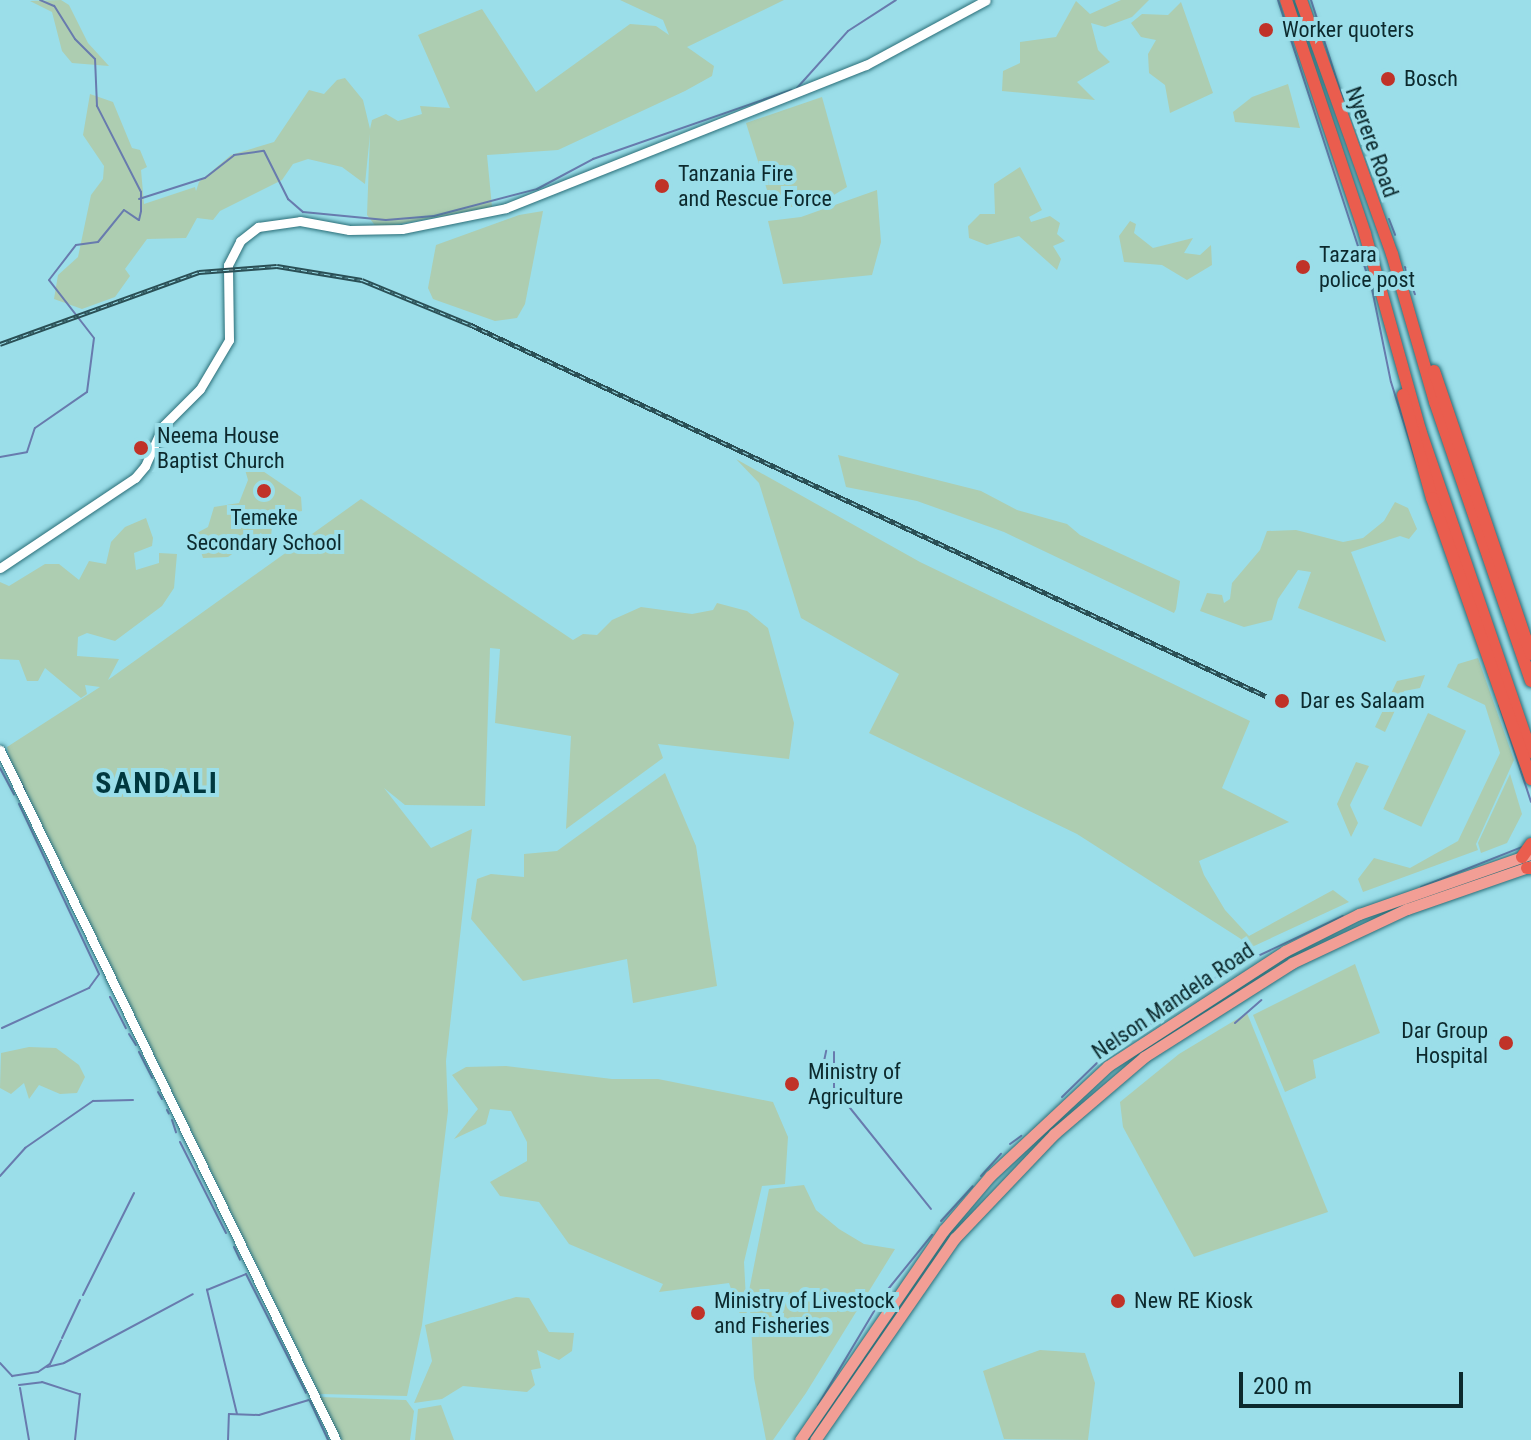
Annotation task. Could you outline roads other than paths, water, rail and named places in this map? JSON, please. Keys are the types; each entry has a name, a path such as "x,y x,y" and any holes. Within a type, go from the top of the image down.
{"highway":[{"name":"Nyerere Road","path":"1286,0 1380,290"},
{"name":"Nyerere Road","path":"1301,0 1405,297"},
{"path":"1380,290 1420,430 1531,752"},
{"path":"1380,290 1411,434 1531,779"},
{"path":"1405,297 1531,681"},
{"path":"1405,297 1531,654"},
{"path":"1528,862 1531,844"}],"main road":[{"name":"Nelson Mandela Road","path":"800,1440 944,1230 1000,1165 1108,1066 1285,951 1359,914 1528,862"},
{"name":"Nelson Mandela Road","path":"815,1440 955,1238 1054,1134 1133,1065 1292,963 1407,909 1528,862"}],"street":[{"path":"0,568 135,478 145,466 163,426 200,389 229,340 228,265 240,241 258,227 289,221 349,230 402,229 506,208 866,65 986,0"},
{"path":"0,750 336,1440"}],"waterway":[{"path":"0,457 27,452 35,428 87,392 94,338 49,280 76,245 98,242 124,210 139,220 141,211 141,192 97,106 95,59 75,39 54,6 40,0"},
{"path":"797,88 848,31 896,0"},
{"path":"1278,0 1372,289 1391,382 1418,468"},
{"path":"1311,0 1343,99"},
{"path":"139,199 205,178 234,155 264,151 288,199 303,212 386,220 434,216 537,189 593,159 791,90"},
{"path":"1389,219 1395,235"},
{"path":"1405,267 1415,294"},
{"path":"1499,705 1531,802"},
{"path":"0,768 14,794"},
{"path":"20,781 25,791"},
{"path":"2,1028 89,988 99,974 19,804"},
{"path":"1421,887 1522,847"},
{"path":"1228,970 1343,916"},
{"path":"1107,1056 1219,975"},
{"path":"110,997 126,1028"},
{"path":"1235,1023 1261,1000"},
{"path":"129,1034 136,1045"},
{"path":"820,1080 826,1051"},
{"path":"139,1052 152,1078"},
{"path":"834,1052 834,1088 931,1209"},
{"path":"1062,1097 1097,1063"},
{"path":"158,1092 162,1099"},
{"path":"0,1176 25,1148 93,1101 133,1100"},
{"path":"167,1110 169,1114"},
{"path":"172,1120 176,1132"},
{"path":"1010,1144 1021,1136"},
{"path":"180,1142 226,1233"},
{"path":"981,1176 1001,1154"},
{"path":"941,1221 973,1186"},
{"path":"83,1295 134,1193"},
{"path":"818,1405 885,1293 932,1235"},
{"path":"234,1247 240,1260"},
{"path":"237,1414 207,1290 246,1274 306,1393"},
{"path":"47,1367 64,1363 193,1294"},
{"path":"62,1338 80,1300"},
{"path":"0,1363 12,1376 38,1372 50,1364 61,1340"},
{"path":"19,1385 42,1382 80,1394 75,1440"},
{"path":"20,1388 29,1440"},
{"path":"228,1440 229,1414 259,1415 309,1400"},
{"path":"310,1401 328,1440"}],"railway":[{"path":"0,344 199,272 277,266 362,280 471,325 1266,696"}],"place":[{"name":"Worker quoters","path":"1266,30"},
{"name":"Bosch","path":"1388,79"},
{"name":"Tanzania Fire and Rescue Force","path":"662,186"},
{"name":"Tazara police post","path":"1303,267"},
{"name":"Neema House Baptist Church","path":"141,448"},
{"name":"Temeke Secondary School","path":"264,491"},
{"name":"Dar es Salaam","path":"1282,701"},
{"name":"Dar Group Hospital","path":"1506,1043"},
{"name":"Ministry of Agriculture","path":"792,1084"},
{"name":"New RE Kiosk","path":"1118,1301"},
{"name":"Ministry of Livestock and Fisheries","path":"698,1313"}],"district":[{"name":"SANDALI","path":"157,783"}]}
